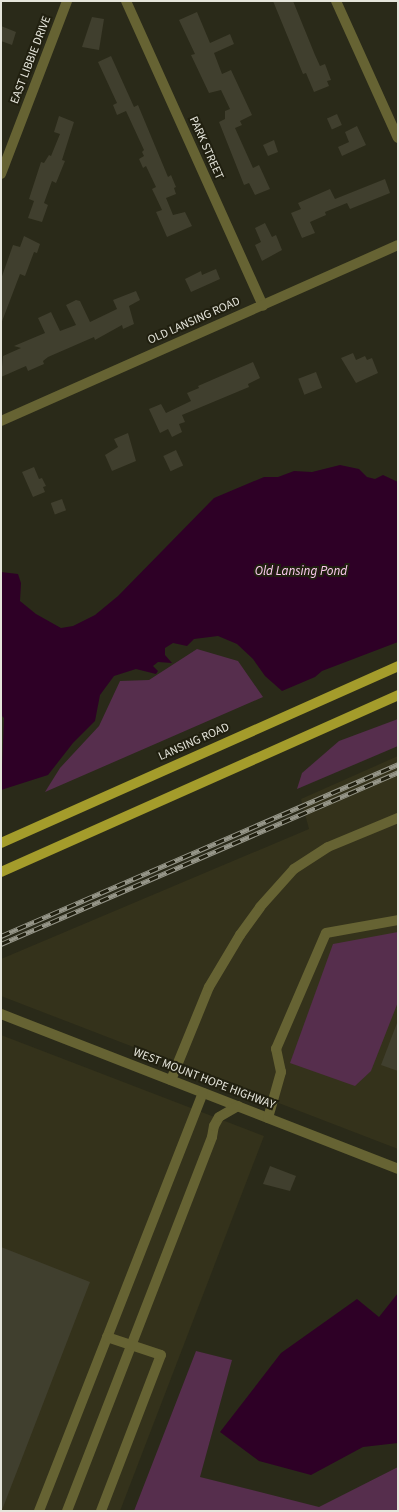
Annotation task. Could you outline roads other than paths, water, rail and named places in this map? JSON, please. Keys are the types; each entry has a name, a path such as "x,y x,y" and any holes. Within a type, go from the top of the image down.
{"main road":[{"name":"LANSING ROAD","path":"1,843 398,666"},
{"path":"1,872 398,695"}],"street":[{"name":"EAST LIBBIE DRIVE","path":"1,174 67,1"},
{"name":"PARK STREET","path":"126,1 262,306"},
{"path":"336,1 398,138"},
{"name":"OLD LANSING ROAD","path":"1,421 398,245"},
{"path":"172,1080 209,988 240,935 260,907 300,866 328,847 398,818"},
{"path":"268,1118 281,1072 276,1049 326,933 398,920"},
{"name":"WEST MOUNT HOPE HIGHWAY","path":"1,1014 398,1168"},
{"path":"39,1511 203,1093"},
{"path":"67,1511 132,1346 219,1117 238,1106"},
{"path":"101,1511 161,1355 107,1337"}],"water":[{"name":"Old Lansing Pond","path":"340,465 359,469 367,477 375,479 383,475 398,482 398,642 322,671 315,677 282,691 265,676 253,659 237,644 218,636 194,639 187,646 173,643 165,648 165,655 172,663 158,662 153,666 158,671 156,674 136,669 114,676 100,695 95,721 73,743 48,775 1,790 4,718 1,715 1,572 18,574 21,583 20,601 36,614 61,628 73,626 95,615 118,596 214,498 264,477 278,477 294,471 312,472"},
{"path":"398,1293 398,1443 363,1447 311,1475 259,1461 220,1432 281,1353 357,1299 379,1317"}],"railway":[{"path":"1,936 398,764"},
{"path":"1,944 398,772"}]}
